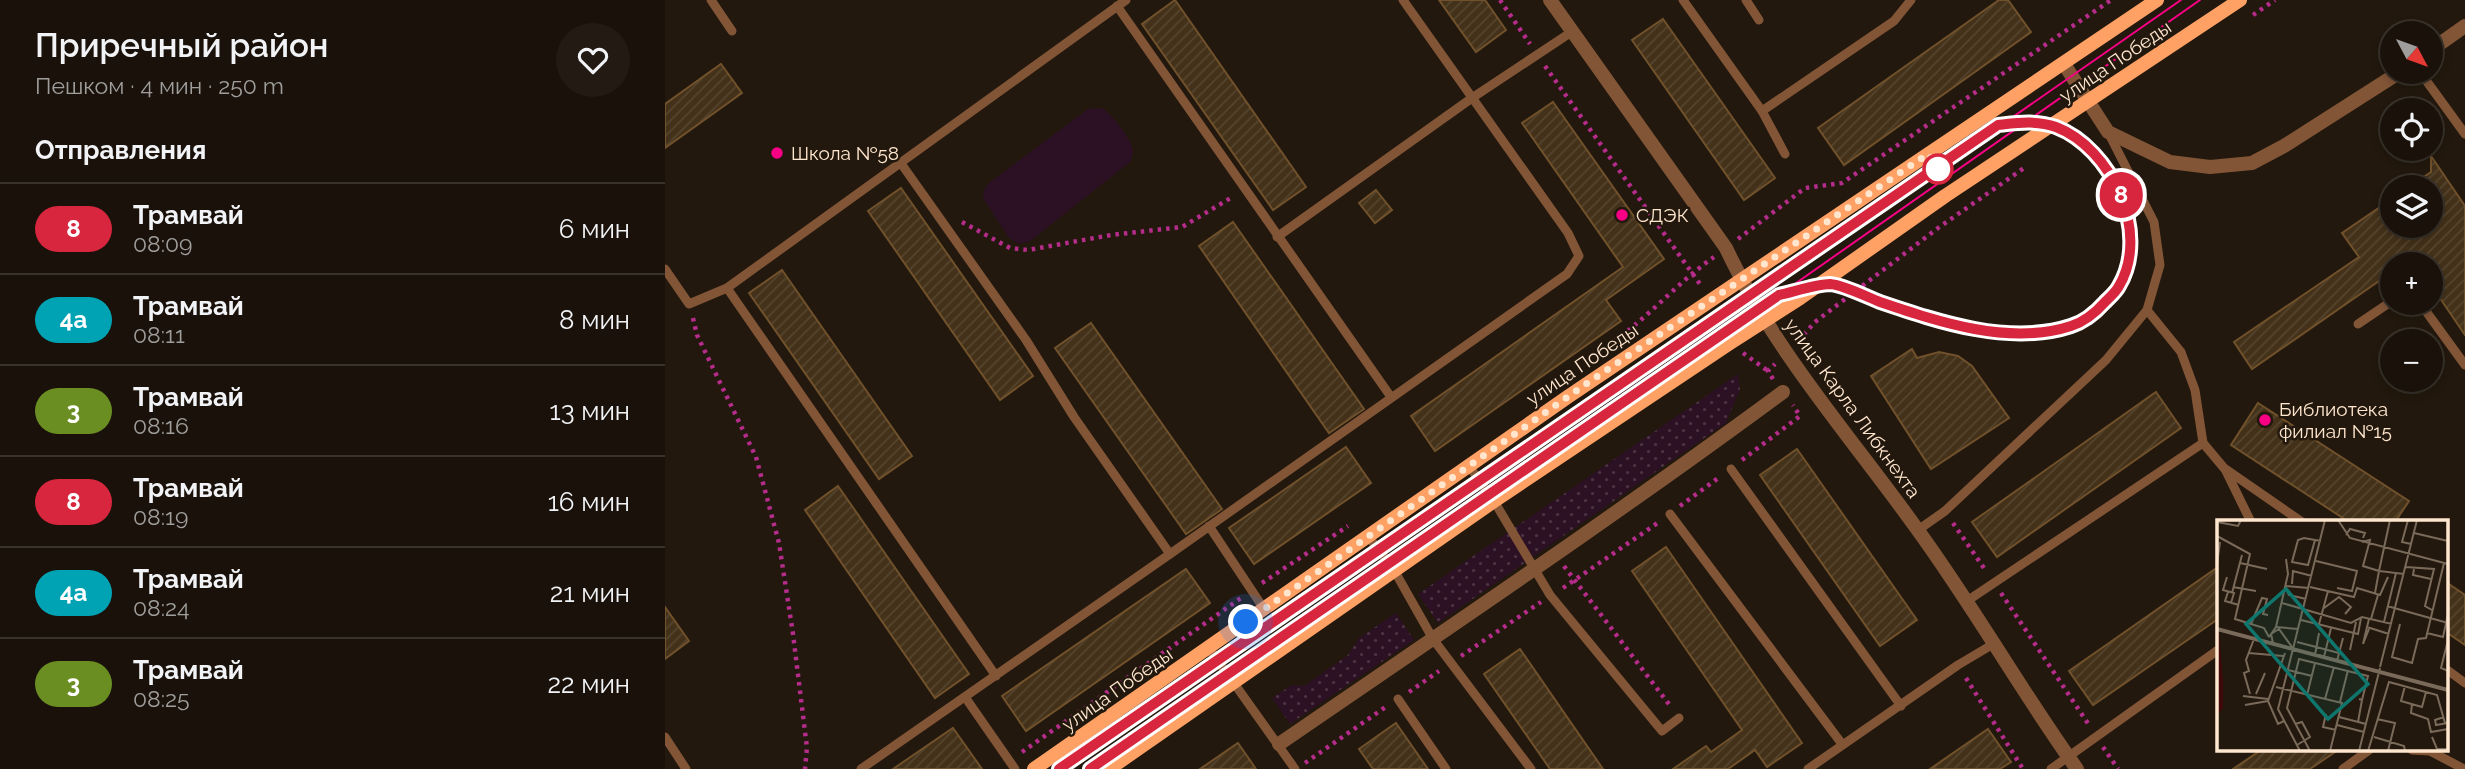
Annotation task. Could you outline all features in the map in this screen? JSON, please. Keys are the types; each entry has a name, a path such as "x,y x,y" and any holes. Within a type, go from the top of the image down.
{"main road":[{"name":"улица Победы","path":"1034,769 1710,300 2157,0"},
{"name":"улица Победы","path":"1108,769 1493,501 1767,320 1945,195 2240,0"}],"street":[{"name":"улица Карла Либкнехта","path":"1551,0 1726,248 1741,281 1787,353 1918,530 2077,769"},
{"path":"2443,42 2465,26"},
{"path":"2064,64 2108,132 2170,162 2210,167 2252,163 2382,84"},
{"path":"1279,744 1654,487 1783,391"}],"lane":[{"path":"711,0 732,31"},
{"path":"665,269 689,304 727,288 1126,0"},
{"path":"861,769 1567,274 1579,256 1568,233 1403,0"},
{"path":"1683,0 1762,111 1785,154"},
{"path":"1746,0 1759,20"},
{"path":"1762,111 1894,21 1912,0"},
{"path":"1117,6 1391,397"},
{"path":"1277,237 1472,98 1573,31"},
{"path":"2429,84 2465,134"},
{"path":"1918,530 1945,511 2106,360 2147,310 2160,265 2154,222 2108,132"},
{"path":"900,162 1026,340 1074,417 1170,554"},
{"path":"727,288 996,676"},
{"path":"2358,324 2380,309"},
{"path":"2147,310 2181,352 2195,390 2203,443 2224,468 2250,520"},
{"path":"2429,315 2465,365"},
{"path":"1967,601 2203,443"},
{"path":"1469,466 1550,596 1662,731 1679,718"},
{"path":"2224,468 2299,520"},
{"path":"1731,469 1901,706"},
{"path":"1670,514 1842,744"},
{"path":"1209,526 1264,609"},
{"path":"1368,536 1394,569 1433,639 1531,769"},
{"path":"1808,769 1958,665 1995,643"},
{"path":"1209,648 1295,769"},
{"path":"2051,769 2217,651"},
{"path":"2448,670 2465,683"},
{"path":"965,697 1012,765"},
{"path":"1398,699 1446,769"},
{"path":"665,737 686,769"},
{"path":"2343,769 2366,752"},
{"path":"2432,752 2464,769"}],"path":[{"path":"1500,0 1710,300"},
{"path":"1608,345 1630,330 1692,272 1805,188 1842,183 2111,0"},
{"path":"2242,22 2275,0"},
{"path":"1768,371 1815,322 1938,228 2029,164"},
{"path":"930,205 1010,248 1028,250 1111,235 1182,227 1244,190"},
{"path":"689,304 697,335 755,457 779,544 807,748 805,769"},
{"path":"1295,769 1576,581 1800,416 1768,371 1730,342"},
{"path":"1945,511 2118,769"},
{"path":"1012,765 1251,590 1352,523"},
{"path":"1555,554 1679,718"},
{"path":"1958,665 2023,769"}],"shaded area":[{"path":"1102,108 1129,140 1133,151 1130,162 1029,242 1018,244 1009,238 983,198 984,190 989,183 1088,109"},
{"path":"1738,374 1740,389 1726,423 1438,623 1418,594"},
{"path":"1396,613 1414,640 1290,724 1272,698 1292,685 1304,686 1348,655 1359,638"}],"building":[{"path":"1175,0 1306,187 1273,210 1142,24"},
{"path":"1439,0 1485,0 1506,30 1476,52"},
{"path":"1999,0 2008,0 2031,32 1844,165 1818,128"},
{"path":"1663,19 1775,178 1744,200 1632,40"},
{"path":"721,64 742,93 665,148 665,104"},
{"path":"1553,102 1664,259 1606,300 1621,321 1435,451 1411,416 1623,267 1522,123"},
{"path":"2431,161 2434,161 2465,206 2465,335 2443,303 2443,252 2380,252 2380,280 2252,369 2234,342 2359,257 2342,233 2380,207 2380,238 2443,238 2443,175 2427,175 2431,172"},
{"path":"901,188 1033,376 1000,400 868,211"},
{"path":"1376,190 1392,210 1375,223 1359,203"},
{"path":"1233,222 1364,409 1329,433 1199,246"},
{"path":"782,270 912,456 879,479 749,293"},
{"path":"1091,323 1222,509 1186,534 1055,348"},
{"path":"1912,349 1917,358 1939,352 1958,356 1972,366 2009,418 1931,469 1871,376"},
{"path":"2156,392 2181,428 1997,557 1972,522"},
{"path":"2258,403 2409,501 2396,520 2346,520 2231,445"},
{"path":"1346,447 1371,483 1254,564 1229,528"},
{"path":"1797,449 1917,620 1880,646 1760,475"},
{"path":"838,486 969,674 935,698 805,510"},
{"path":"1666,547 1802,743 1767,767 1755,750 1728,769 1673,769 1706,746 1711,752 1742,730 1632,571"},
{"path":"2217,568 2217,620 2093,705 2069,671"},
{"path":"1186,569 1210,603 1026,731 1002,696"},
{"path":"2448,583 2465,595 2465,645 2448,633"},
{"path":"665,607 689,641 665,659"},
{"path":"1520,649 1603,769 1550,769 1484,674"},
{"path":"1396,723 1428,769 1373,769 1359,749"},
{"path":"953,728 982,769 893,769"},
{"path":"1988,729 2011,762 2000,769 1930,769"},
{"path":"1238,743 1256,769 1200,769"},
{"path":"2258,752 2335,752 2310,769 2233,769"}],"tram line":[{"path":"1059,769 2181,0"},
{"path":"1090,769 1779,295 2200,0"},
{"path":"1785,294 1815,286 1832,285 1952,324 2003,333 2028,334 2052,332 2074,326 2105,305 2123,275 2129,240 2124,205 2109,172 2087,144 2057,127 2021,122"},
{"name":"8","path":"1059,769 1938,169 1998,125 2025,122 2055,126 2076,138 2102,160 2118,187 2130,238 2127,264 2119,286 2099,309 2075,326 2042,334 1995,331 1945,322 1831,284 1779,295 1090,769"}],"place":[{"name":"Школа №58","path":"777,153"},
{"name":"СДЭК","path":"1622,215"},
{"name":"Библиотека филиал №15","path":"2265,420"}],"route":[{"path":"1246,622 1589,382 1928,154 1938,169"}]}
